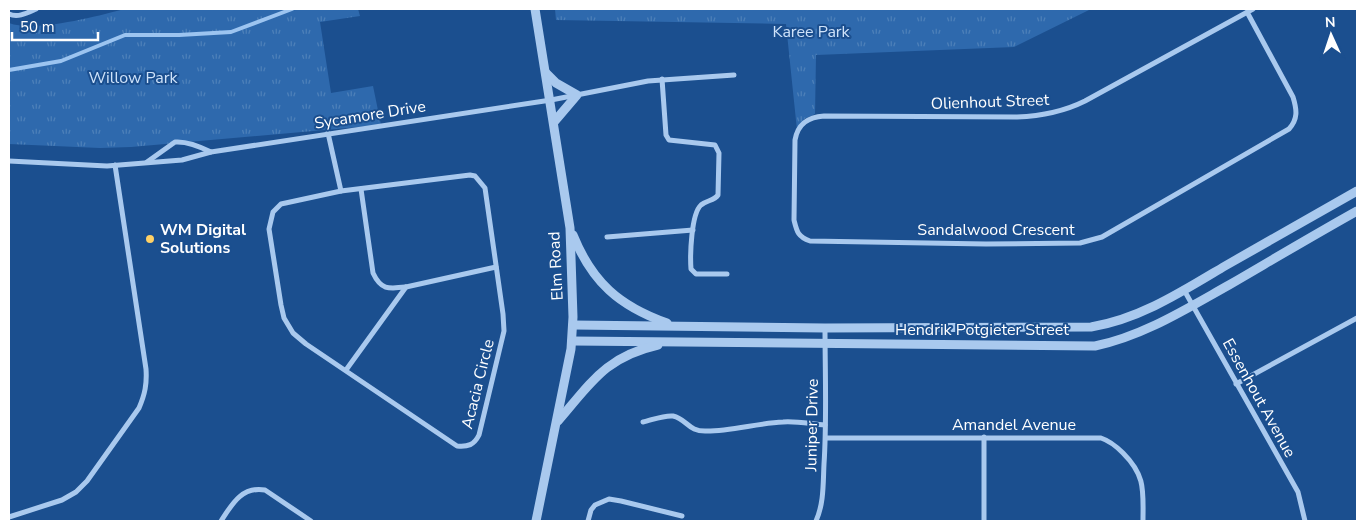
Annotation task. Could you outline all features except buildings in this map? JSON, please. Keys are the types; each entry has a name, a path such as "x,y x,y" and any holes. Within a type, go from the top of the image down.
{"street":[{"path":"9,14 12,16 21,15 36,9"},
{"name":"Elm Road","path":"535,9 570,228 573,325 572,341 557,422 536,521"},
{"name":"Olienhout Street","path":"798,131 806,120 818,116 1018,117 1044,116 1059,112 1085,101 1253,9"},
{"name":"Sandalwood Crescent","path":"798,131 794,155 794,220 797,233 804,239 810,241 986,244 1089,242 1127,223 1289,129 1294,123 1297,113 1293,97 1247,12"},
{"path":"546,72 556,83 577,95 554,122"},
{"name":"Sycamore Drive","path":"9,161 115,165 182,160 211,152 551,100 662,79 734,75"},
{"path":"662,79 666,135 669,140 715,145 718,149 718,195 715,199 699,208 693,230 691,266 693,273 727,274"},
{"path":"328,134 341,191"},
{"path":"147,163 175,142 201,147 211,152"},
{"path":"9,517 62,500 76,492 87,481 139,408 144,396 147,385 146,369 115,165"},
{"name":"Acacia Circle","path":"455,176 475,176 485,188 504,331 480,435 468,447 457,446 306,344 293,333 284,318 269,229 273,212 281,204 341,191 455,176"},
{"path":"361,189 373,273 378,283 383,287 393,289 406,287 496,267"},
{"name":"Hendrik Potgieter Street","path":"573,325 825,328 1091,327 1109,324 1130,318 1184,290 1357,191"},
{"name":"Hendrik Potgieter Street","path":"572,341 1094,346 1135,335 1193,305 1357,211"},
{"path":"570,228 587,265 608,290 622,302 636,310 673,325"},
{"path":"607,237 693,230"},
{"path":"346,370 406,287"},
{"name":"Essenhout Avenue","path":"1184,290 1298,492 1305,521"},
{"path":"1236,384 1357,318"},
{"name":"Juniper Drive","path":"816,521 822,498 826,438 825,328"},
{"path":"557,422 590,382 610,364 638,349 680,341"},
{"path":"643,422 675,416 693,430 707,431 781,422 825,425"},
{"name":"Amandel Avenue","path":"826,438 1095,437 1110,442 1133,463 1140,473 1143,493 1143,521"},
{"path":"984,438 984,521"},
{"path":"220,521 238,497 250,490 265,490 311,521"},
{"path":"588,521 591,510 595,505 608,499 682,516"}],"green space":[{"name":"Willow Park","path":"125,9 358,9 360,16 320,22 331,93 373,86 381,125 131,147 100,148 9,144 9,23 20,26 50,25"},
{"name":"Karee Park","path":"555,9 1091,9 1014,47 816,55 815,114 804,119 797,130 786,24 556,20"}],"waterway":[{"path":"9,70 61,61 125,35 179,35 231,32 292,9"}],"place":[{"name":"WM Digital Solutions","path":"150,239"}]}
